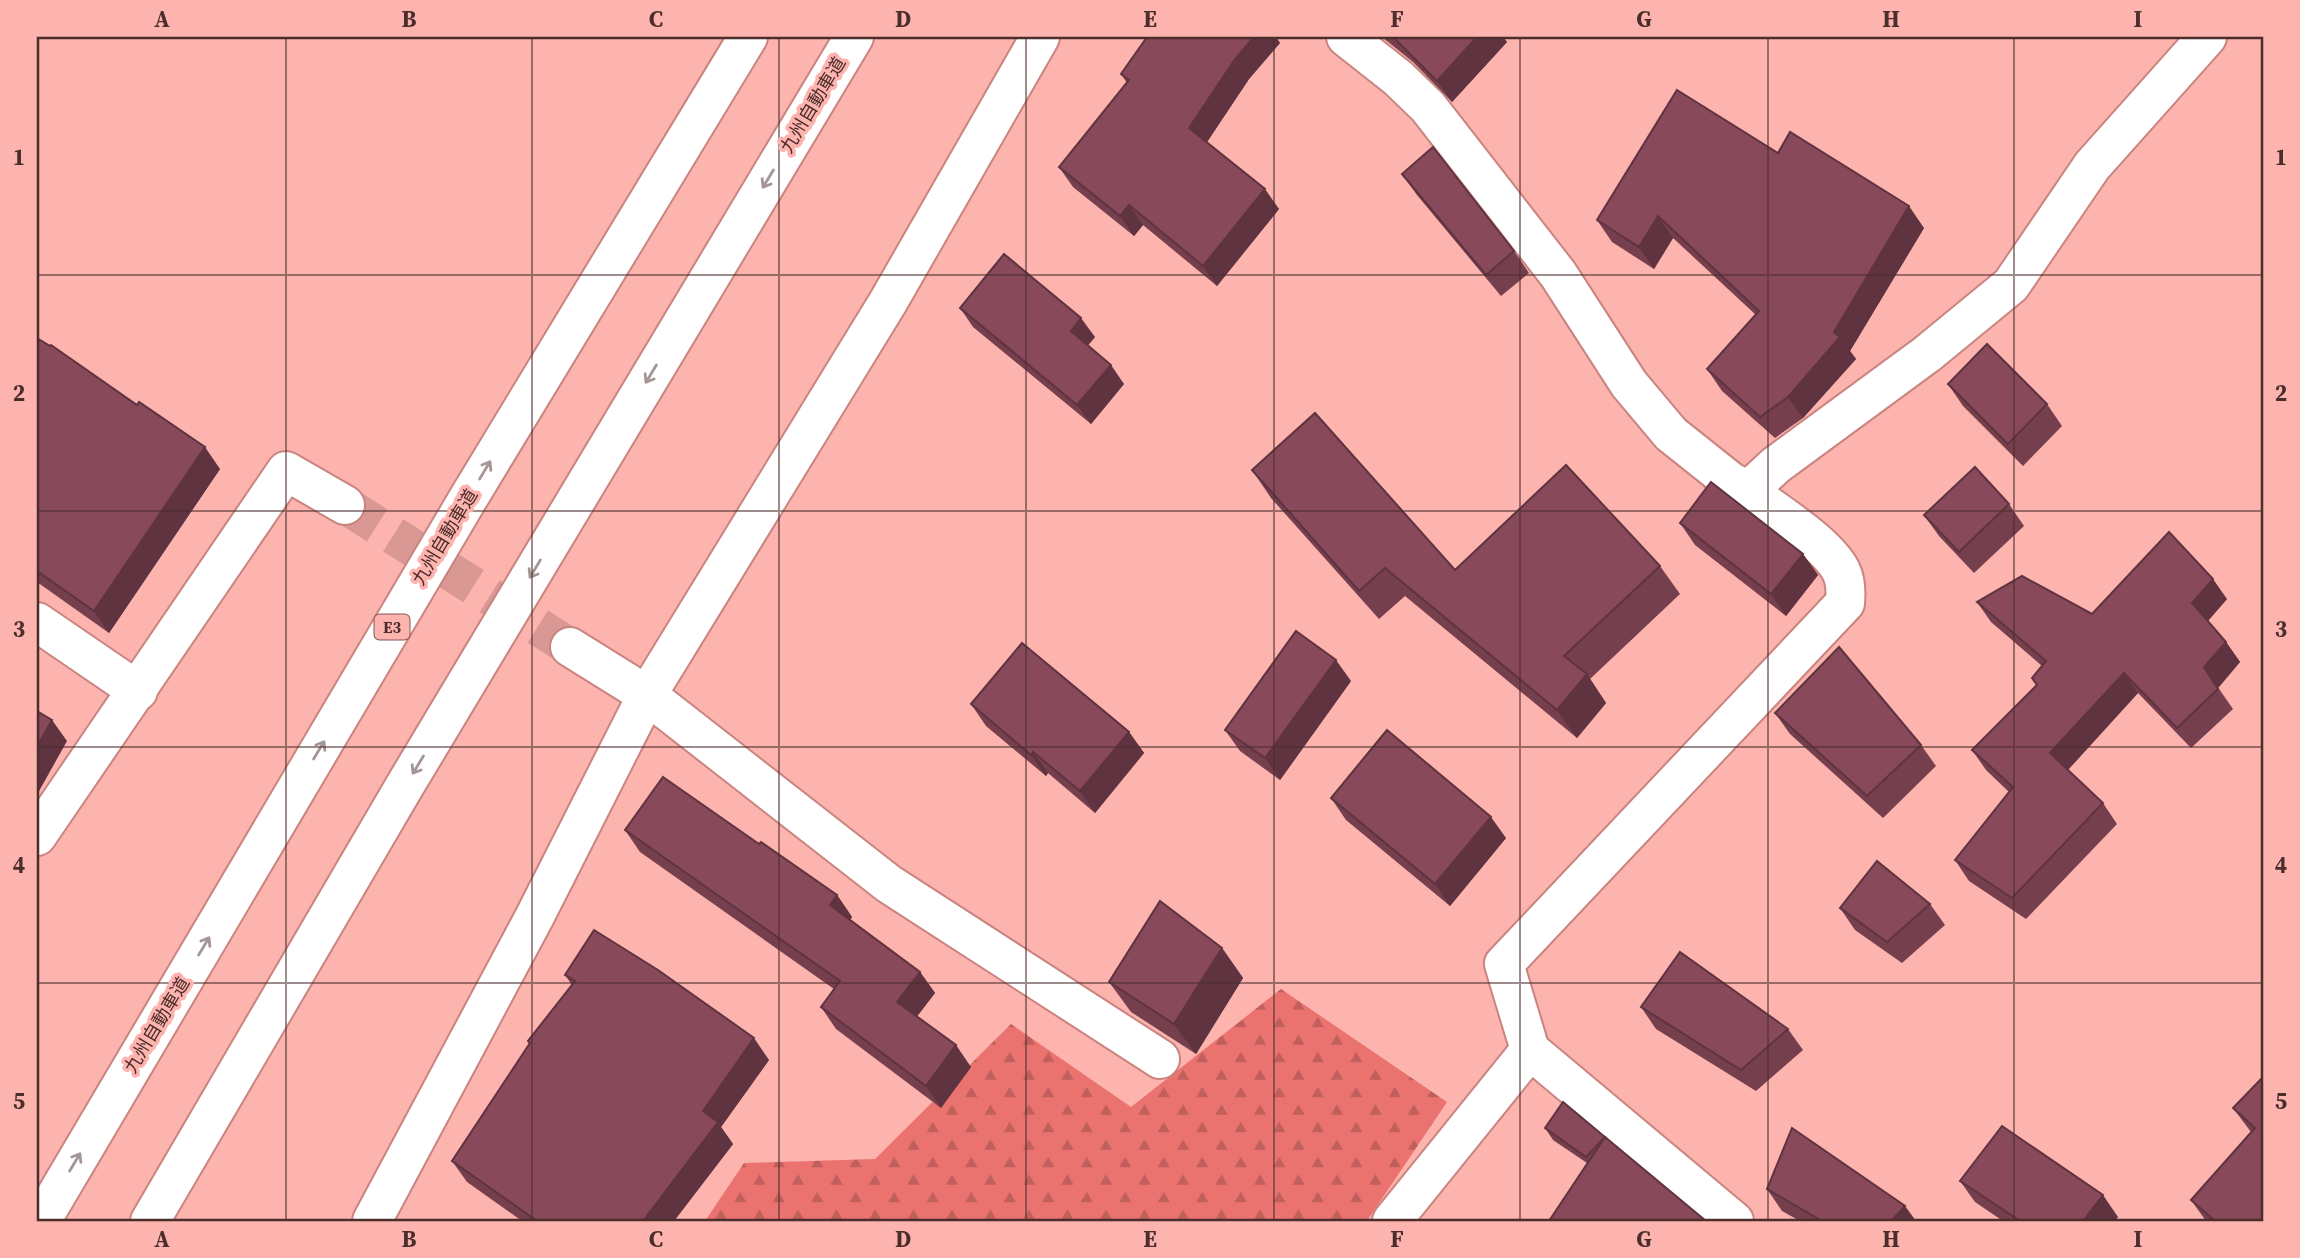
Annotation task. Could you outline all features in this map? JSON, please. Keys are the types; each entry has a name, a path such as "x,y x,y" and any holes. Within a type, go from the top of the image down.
{"main road":[{"name":"九州自動車道","path":"41,1221 462,508 748,37"},
{"name":"九州自動車道","path":"149,1221 411,775 854,37"},
{"path":"372,1221 536,916 647,695 888,302 1040,37"},
{"path":"1346,37 1398,78 1428,107 1558,274 1629,384 1671,434 1730,481 1748,491 1828,551 1842,571 1846,590 1845,603 1504,964 1530,1049 1734,1221"},
{"path":"1748,491 1776,465 1927,354 2011,285 2092,166 2207,37"},
{"path":"37,836 286,471 345,505"},
{"path":"37,622 138,691"},
{"path":"570,648 647,695 889,884 1160,1059"},
{"path":"1392,1221 1530,1049"}],"green space":[{"path":"1281,989 1447,1102 1367,1221 705,1221 744,1163 875,1159 1011,1024 1131,1107"}],"building":[{"path":"1147,37 1254,37 1235,59 1189,128 1265,189 1203,266 1129,205 1120,216 1059,167 1129,80 1121,74"},
{"path":"1393,37 1477,37 1437,81"},
{"path":"1677,90 1778,153 1790,132 1909,206 1834,332 1840,337 1788,397 1760,417 1707,369 1759,311 1658,216 1639,247 1597,220"},
{"path":"1433,147 1514,251 1486,275 1402,174"},
{"path":"1004,254 1081,318 1071,331 1111,365 1077,405 960,308"},
{"path":"37,338 205,447 94,611 37,571"},
{"path":"1987,344 2047,404 2008,444 1948,384"},
{"path":"1315,413 1455,570 1566,465 1660,566 1564,656 1587,674 1557,710 1385,568 1359,591 1252,470"},
{"path":"1975,467 2009,504 1959,552 1924,515"},
{"path":"1711,482 1803,554 1771,594 1680,523"},
{"path":"2169,532 2213,579 2192,603 2226,642 2204,667 2218,689 2177,728 2124,673 2050,753 2103,803 2012,898 1955,860 2013,787 1972,750 2037,685 2032,678 2046,661 1977,602 2022,576 2092,614"},
{"path":"1296,631 1336,660 1265,758 1225,730"},
{"path":"1022,643 1129,732 1080,791 1033,752 1031,755 971,704"},
{"path":"1839,647 1921,745 1867,796 1775,713"},
{"path":"37,711 52,720 37,747"},
{"path":"1387,730 1491,817 1435,884 1331,798"},
{"path":"663,777 837,895 830,905 920,972 897,1002 956,1045 926,1086 821,1007 840,981 625,830"},
{"path":"1877,861 1930,904 1887,942 1840,908"},
{"path":"1160,901 1222,948 1174,1024 1109,982"},
{"path":"594,930 658,970 754,1038 703,1111 718,1122 643,1221 537,1221 452,1161 530,1043 528,1041 575,981 565,975"},
{"path":"1680,952 1788,1029 1741,1070 1641,1007"},
{"path":"2263,1077 2263,1217 2260,1221 2215,1221 2191,1200 2255,1128 2233,1108"},
{"path":"1563,1102 1605,1137 1586,1157 1545,1128"},
{"path":"2002,1126 2103,1195 2083,1221 2020,1221 1960,1181"},
{"path":"1792,1128 1905,1206 1891,1221 1822,1221 1767,1189"},
{"path":"1605,1137 1706,1221 1549,1221"}],"tunnel":[{"path":"345,505 570,647"}]}
